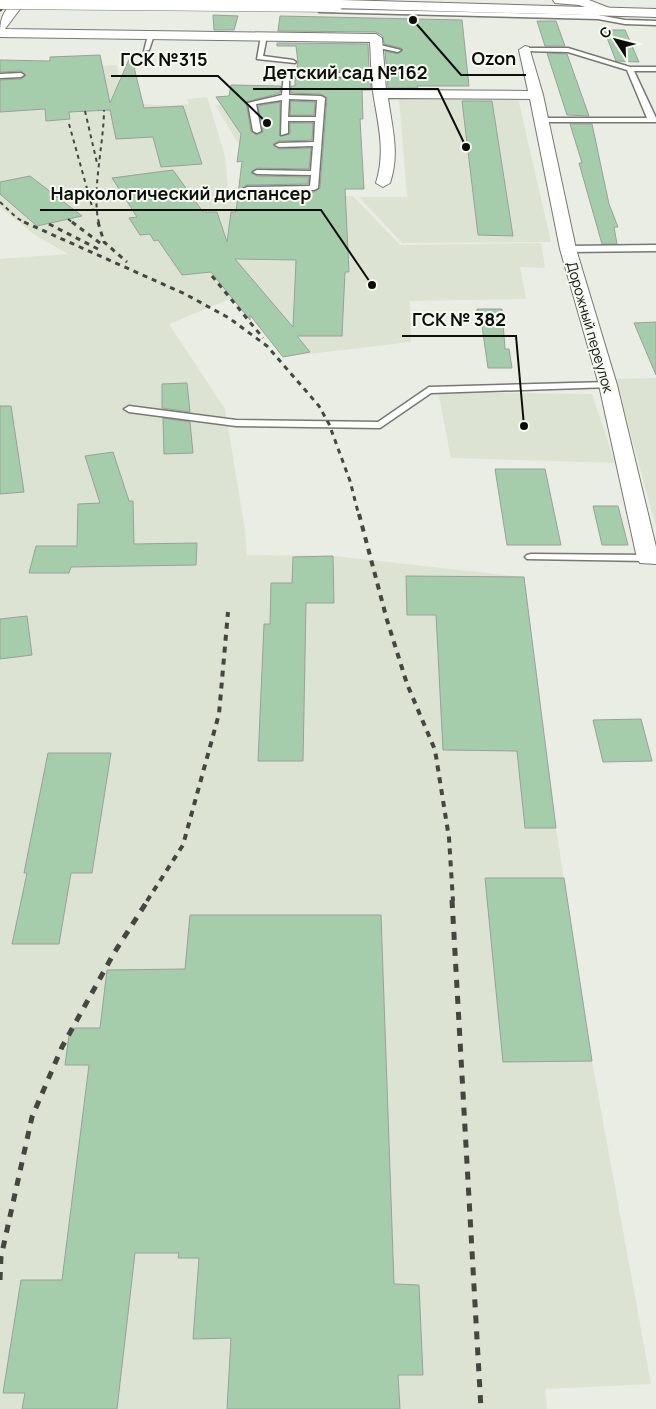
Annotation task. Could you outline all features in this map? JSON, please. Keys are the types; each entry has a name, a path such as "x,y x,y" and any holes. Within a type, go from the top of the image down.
{"main road":[{"path":"0,1 335,4 656,13"}],"street":[{"path":"560,0 580,1 611,11"},
{"path":"0,28 21,3"},
{"path":"0,33 376,38 380,94 390,144 389,168 384,182"},
{"name":"Дорожный переулок","path":"525,50 542,120 568,249 608,385 652,558"},
{"path":"380,94 536,95"}],"lane":[{"path":"260,10 263,0"},
{"path":"21,3 110,3 260,10 598,17 625,22 656,22"},
{"path":"146,50 151,35"},
{"path":"264,36 259,58 293,62"},
{"path":"376,38 398,50"},
{"path":"525,50 568,50 630,69 656,69"},
{"path":"542,120 654,120 630,69"},
{"path":"284,133 286,74 321,86"},
{"path":"0,76 21,75"},
{"path":"257,131 252,103 284,97 321,86 378,75"},
{"path":"247,188 314,188 321,86"},
{"path":"284,119 318,119"},
{"path":"278,145 317,144"},
{"path":"257,172 315,173"},
{"path":"568,249 656,248"},
{"path":"129,409 236,423 380,425 429,390 608,385"},
{"path":"531,557 652,558"}],"shaded area":[{"path":"100,55 103,66 117,65 119,80 132,80 143,104 171,106 189,104 187,99 207,97 225,156 228,187 234,191 353,196 400,245 541,243 545,268 520,267 526,299 410,301 411,342 283,357 257,323 232,298 169,324 225,409 245,530 247,555 333,556 524,577 556,828 592,1061 651,1384 545,1389 547,1409 0,1409 0,259 68,254 35,235 0,207 0,112 52,77 50,57"},
{"path":"308,95 306,141 238,143 215,105"},
{"path":"399,98 518,98 551,242 402,243 359,197 407,197"},
{"path":"656,378 656,527 616,379"},
{"path":"438,392 592,394 615,463 451,458"}],"building":[{"path":"213,15 238,16 234,30 214,30"},
{"path":"280,16 462,20 469,86 388,88 385,51 398,54 403,50 384,44 383,36 376,32 278,31"},
{"path":"537,21 556,21 565,46 545,46"},
{"path":"604,30 625,30 639,62 616,61"},
{"path":"277,43 368,44 369,71 296,71 298,62 296,46 277,46"},
{"path":"547,53 567,54 589,116 567,115"},
{"path":"100,55 110,103 131,55 144,108 183,106 202,164 161,167 153,137 116,139 110,110 69,112 70,119 46,121 45,109 0,112 0,80 21,79 26,76 21,71 0,72 0,60 50,61 50,57"},
{"path":"295,78 370,79 371,90 362,90 363,119 360,119 364,189 345,189 349,272 345,272 342,336 297,336 310,352 283,357 250,315 250,320 211,272 182,275 158,240 154,241 150,234 140,235 129,218 137,217 112,178 173,170 203,212 217,212 227,242 231,212 236,212 242,161 237,162 241,134 216,97 229,96 231,85 281,86 280,93 246,102 251,131 256,135 263,132 258,106 280,102 280,136 290,134 290,123 313,123 312,140 279,141 273,144 279,149 311,148 309,169 257,168 251,173 257,176 309,177 308,184 247,185 241,190 244,193 314,192 320,188 327,98 321,94 291,93 291,86 295,86","holes":["235,259 296,260 293,327"]},
{"path":"291,101 315,102 314,115 290,115"},
{"path":"462,101 492,101 513,236 478,235"},
{"path":"570,124 592,124 609,204 618,227 614,227 617,244 602,244 579,163 582,163"},
{"path":"30,176 82,216 37,226 0,194 0,182"},
{"path":"477,309 502,309 505,349 509,349 512,368 488,368 482,326 477,326"},
{"path":"656,322 656,375 634,323"},
{"path":"187,383 190,412 162,408 162,384"},
{"path":"0,406 11,406 24,492 0,494"},
{"path":"163,418 190,422 193,453 164,454"},
{"path":"113,452 129,501 133,501 134,544 197,543 196,565 71,567 69,573 29,573 36,546 77,546 78,504 100,503 85,456"},
{"path":"495,469 545,469 561,545 507,545"},
{"path":"593,506 618,506 628,545 602,545"},
{"path":"333,556 334,603 306,603 303,761 258,761 264,624 270,624 271,583 292,583 293,557"},
{"path":"406,576 524,577 556,828 525,828 517,751 443,750 436,615 407,615"},
{"path":"27,616 32,655 0,659 0,619"},
{"path":"641,719 652,761 603,762 593,720"},
{"path":"48,753 111,753 92,873 71,873 59,944 12,944 27,873 24,873"},
{"path":"485,878 564,878 592,1061 503,1062"},
{"path":"190,915 381,915 394,1284 419,1285 423,1375 398,1375 400,1409 227,1409 231,1338 193,1339 199,1258 178,1258 179,1253 135,1253 117,1409 22,1409 25,1393 3,1393 21,1280 62,1280 89,1065 65,1065 70,1028 100,1028 107,970 185,969"}],"railway":[{"path":"0,11 10,0"},
{"path":"99,223 96,198 104,110"},
{"path":"85,111 97,163"},
{"path":"69,124 93,210"},
{"path":"0,202 17,218 25,222"},
{"path":"68,219 73,223"},
{"path":"25,222 185,294 229,318 267,346 319,406 329,424 350,481 359,516"},
{"path":"72,222 104,246"},
{"path":"98,222 104,242 127,262"},
{"path":"49,224 98,249"},
{"path":"212,276 263,338"},
{"path":"359,514 387,620 407,684 435,750 449,838 453,901"},
{"path":"147,901 183,845 219,714 228,612"},
{"path":"0,1280 1,1257 32,1117 62,1047 114,953 148,900"},
{"path":"452,900 481,1409"}],"place":[{"name":"Ozon","path":"413,20"},
{"name":"ГСК №315","path":"267,123"},
{"name":"Детский сад №162","path":"466,147"},
{"name":"Наркологический диспансер","path":"372,285"},
{"name":"ГСК № 382","path":"524,426"}]}
